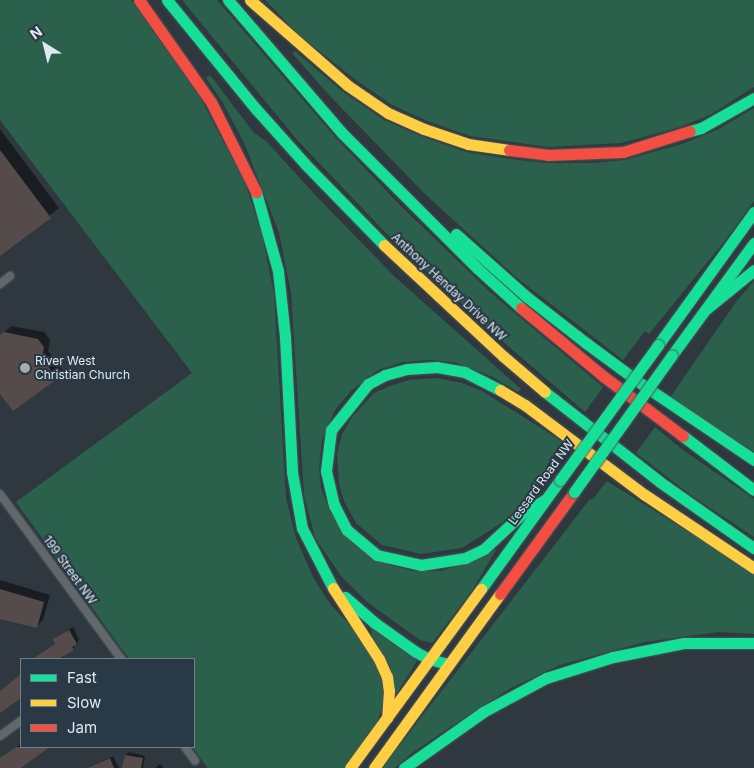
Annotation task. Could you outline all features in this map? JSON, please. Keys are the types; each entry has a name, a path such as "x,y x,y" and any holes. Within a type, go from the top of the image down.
{"main road":[{"path":"139,0 211,102 255,189 266,220 278,271 286,336 292,472 297,505 307,542 323,572 379,658 388,684 388,718"},
{"name":"Anthony Henday Drive NW","path":"167,0 256,109 306,165 416,276 502,356 573,415 660,482 754,548"},
{"path":"228,0 311,99 370,162 478,269 547,331 678,435 754,490"},
{"path":"250,0 300,46 348,85 380,107 424,128 468,144 547,155 623,152 701,128 754,98"},
{"path":"370,162 549,314 643,385 754,460"},
{"name":"Lessard Road NW","path":"350,768 754,212"},
{"path":"374,768 754,243"},
{"path":"705,310 754,270"},
{"path":"545,500 526,510 484,549 465,558 421,565 377,555 347,530 334,505 326,471 331,430 358,394 368,384 385,375 407,369 437,367 465,372 487,382 526,405 645,495 754,568"},
{"path":"323,572 336,588 375,623 430,659 448,664"},
{"path":"404,768 483,712 546,678 613,657 684,643 754,643"}],"street":[{"path":"0,284 10,276"},
{"name":"199 Street NW","path":"0,494 120,658"},
{"path":"0,736 20,722"},
{"path":"186,748 195,761"}],"green space":[{"path":"0,0 131,0 200,97 245,183 262,234 274,294 286,498 296,538 313,577 330,604 365,641 386,689 377,722 344,768 208,768 193,748 195,748 195,658 128,658 16,502 192,373 0,120"},
{"path":"182,0 217,0 336,138 400,205 490,292 603,387 585,412 494,334 384,231 298,141"},
{"path":"265,0 754,0 754,87 710,115 677,128 621,143 548,147 470,136 427,121 392,105 353,78 298,34"},
{"path":"295,51 342,91 384,120 466,152 510,159 547,163 594,163 624,160 682,144 717,130 754,108 754,201 727,238 649,334 645,331 623,360 517,278 426,195 328,94 292,53"},
{"path":"210,75 254,133 266,141 394,276 521,389 518,392 493,377 454,362 429,360 403,362 378,370 351,391 335,410 322,440 319,468 321,488 331,513 389,565 413,571 441,571 472,561 496,550 472,591 432,643 420,640 367,602 341,576 315,538 304,495 291,293 279,233 245,145 223,103 206,78"},
{"path":"754,281 754,452 669,399 736,302"},
{"path":"436,378 462,383 482,391 563,442 546,467 551,470 533,494 503,522 462,548 421,554 382,545 356,523 344,501 339,484 337,454 342,434 353,416 374,393 409,380"},
{"path":"655,427 683,450 754,499 754,537 692,496 636,453"},
{"path":"607,481 754,573 754,634 718,632 645,642 560,665 511,688 412,753 395,768 382,768 590,499 592,500"},
{"path":"371,628 417,661 396,695 390,666 372,636"}],"building":[{"path":"0,150 51,218 0,256"},
{"name":"River West Christian Church","path":"4,332 38,339 44,347 42,358 57,379 13,411 0,394 0,335"},
{"path":"0,589 44,602 37,628 0,619"},
{"path":"69,630 76,645 72,647 74,650 61,658 34,658 55,644 53,639"},
{"path":"20,675 20,699 0,713 0,691"},
{"path":"16,747 49,748 21,768 0,768 0,758"},
{"path":"125,755 143,758 141,768 122,768"},
{"path":"110,758 114,768 88,768"}],"traffic: fast":[{"path":"167,0 256,109 306,165 384,245"},
{"path":"228,0 342,133 478,269 521,308"},
{"path":"690,131 701,128 754,98"},
{"path":"256,192 278,271 285,337 292,472 302,528 333,588"},
{"path":"658,345 754,212"},
{"path":"456,234 527,297 586,343 643,385 754,460"},
{"path":"672,355 754,243"},
{"path":"705,310 754,270"},
{"path":"560,480 658,345"},
{"path":"574,492 672,355"},
{"path":"500,390 465,372 437,367 407,369 385,375 368,384 331,430 326,471 334,505 347,530 377,555 421,565 465,558 484,549 526,510 545,500"},
{"path":"545,392 660,482 754,548"},
{"path":"683,436 754,490"},
{"path":"481,589 560,480"},
{"path":"345,597 375,623 416,652 429,659 448,664"},
{"path":"404,768 483,712 546,678 613,657 684,643 754,643"}],"traffic: slow":[{"path":"250,0 347,85 388,113 424,129 468,144 509,150"},
{"path":"384,245 503,356 545,392"},
{"path":"500,390 525,405 645,495 754,568"},
{"path":"333,588 379,659 387,677 389,691 387,718"},
{"path":"350,768 481,589"},
{"path":"374,768 500,594"}],"traffic: jam":[{"path":"139,0 211,102 256,192"},
{"path":"509,150 547,155 623,152 690,131"},
{"path":"521,308 603,376 683,436"},
{"path":"500,594 574,492"}],"place":[{"name":"River West Christian Church","path":"25,368"}]}
